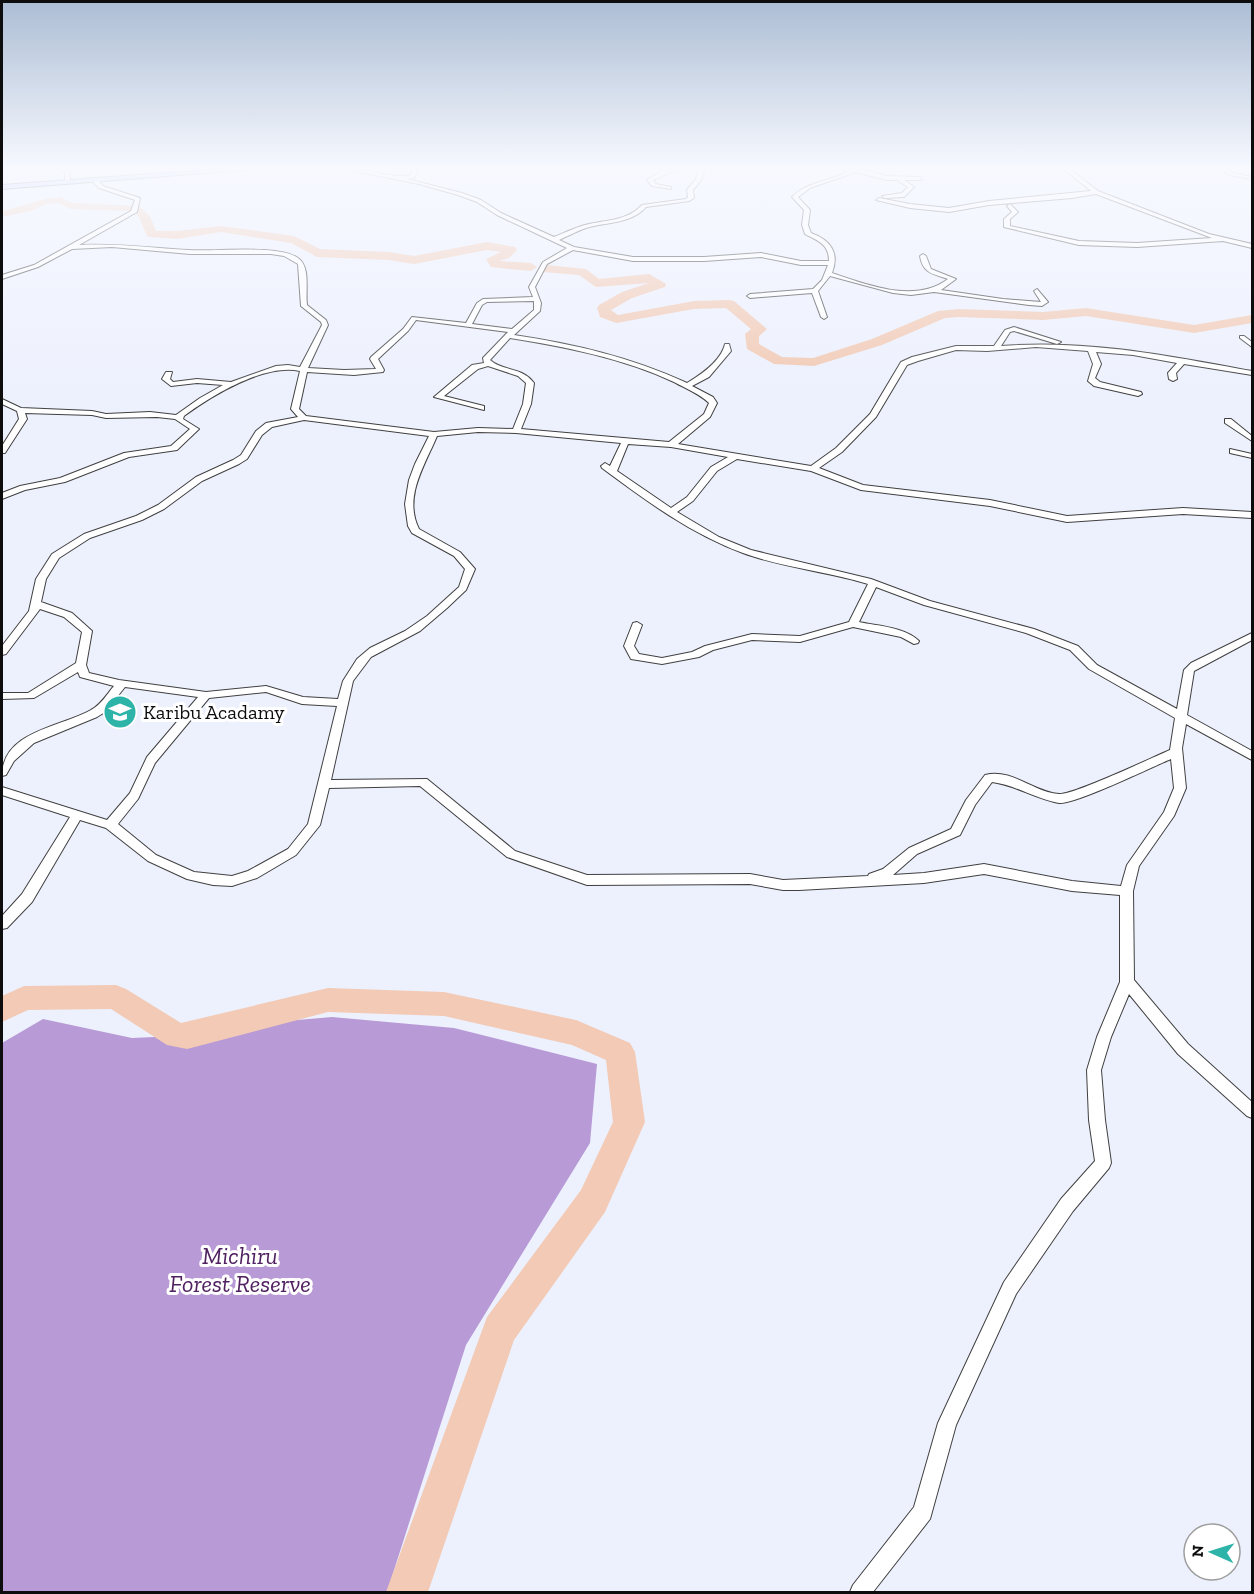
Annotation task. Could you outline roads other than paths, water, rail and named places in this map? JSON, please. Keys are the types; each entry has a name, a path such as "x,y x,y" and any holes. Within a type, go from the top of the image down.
{"street":[{"path":"2,278 36,266 83,241"},
{"path":"560,241 572,248 633,258 704,259 761,255 801,263 832,263"},
{"path":"750,296 815,291 823,285 830,274 832,263 831,252 823,241"},
{"path":"1066,241 1137,245 1188,241"},
{"path":"1232,241 1252,246"},
{"path":"69,247 112,245 189,252 271,252 283,254 298,261 304,274 304,306 324,321 325,325 305,363 295,409 304,418"},
{"path":"488,364 486,360 537,310 537,299 532,286 545,263 572,248"},
{"path":"923,256 925,268 928,271 953,279 936,291"},
{"path":"830,274 890,292 936,291 980,296 1005,303 1042,304 1045,302 1037,291"},
{"path":"815,291 824,317"},
{"path":"468,325 479,304 486,300 537,299"},
{"path":"2,401 20,410 92,413 102,417 152,413 163,417 179,417 191,407 268,368 291,367 304,370 366,373 380,370 375,359 406,330 414,318 468,325 594,351 645,366 710,399 713,403 707,415 671,445"},
{"path":"996,348 1007,331 1014,329 1075,348"},
{"path":"1242,337 1252,345"},
{"path":"686,386 706,375 727,351 727,345"},
{"path":"813,470 839,450 873,415 879,402 908,361 956,348 1024,345 1091,349 1157,355 1252,374"},
{"path":"1091,349 1097,364 1091,380 1097,384 1138,394"},
{"path":"1173,379 1172,373 1183,360"},
{"path":"481,408 438,397 475,367 488,364 521,373 530,383 527,404 516,431"},
{"path":"169,374 166,379 171,384 197,381 234,384"},
{"path":"2,451 23,419 20,410"},
{"path":"2,496 23,488 62,480 127,455 174,448 195,429 179,420 179,417"},
{"path":"2,652 34,610 41,579 55,556 87,536 139,518 161,507 199,479 236,462 243,457 260,433 269,425 304,418 434,434 478,430 516,431 671,445 813,470 861,487 981,501 1067,519 1184,511 1252,515"},
{"path":"1228,421 1252,439"},
{"path":"2,791 110,825 152,858 172,868 213,880 232,881 252,875 292,852 304,841 314,825 348,681 365,655 410,633 463,588 468,579 470,570 466,562 446,547 415,531 411,525 411,500 415,474 434,434"},
{"path":"626,440 609,469 648,498 716,539 748,552 873,583 927,603 1030,631 1074,648 1093,667 1252,756"},
{"path":"1233,451 1252,456"},
{"path":"673,511 690,499 714,469 736,456"},
{"path":"853,624 873,583"},
{"path":"36,604 68,615 87,631 81,665 84,675 120,684 125,682 206,695 266,688 302,700 343,703"},
{"path":"637,625 629,646 635,657 662,661 695,655 709,648 752,637 800,639 853,624 904,635 914,641"},
{"path":"860,1593 923,1512 947,1423 1010,1288 1067,1205 1103,1163 1097,1120 1094,1070 1104,1037 1127,982 1126,891 1133,865 1170,813 1180,788 1177,752 1180,714 1190,670 1195,665 1252,636"},
{"path":"2,696 30,696 81,665"},
{"path":"2,772 23,743 33,736 93,714 101,708 120,684"},
{"path":"110,825 130,802 151,760 206,695"},
{"path":"857,883 888,872 913,851 956,832 970,803 989,778 1010,780 1035,792 1061,799 1177,752"},
{"path":"323,784 423,782 511,854 587,880 750,879 791,885 924,878 984,869 1072,886 1126,891"},
{"path":"2,924 27,898 78,814"},
{"path":"1127,982 1183,1049 1252,1111"}],"waterway":[{"path":"296,241 317,253 389,256 414,260 487,246 511,250 505,255 492,259 495,264 531,267"},
{"path":"547,269 582,272 596,283 649,278 660,284 627,295 604,308 605,314 616,319 694,305 729,304 760,329 752,334 752,346 779,361 814,362 877,342 943,314 1043,316 1086,312 1194,329 1229,323"},
{"path":"1236,322 1252,319"},
{"path":"2,1010 24,998 116,997 177,1036 187,1036 328,1000 444,1004 576,1033 620,1052 629,1122 593,1201 500,1330 407,1592"}],"place":[{"name":"Karibu Acadamy","path":"120,712"}],"park label":[{"name":"Michiru Forest Reserve","path":"240,1269"}]}
